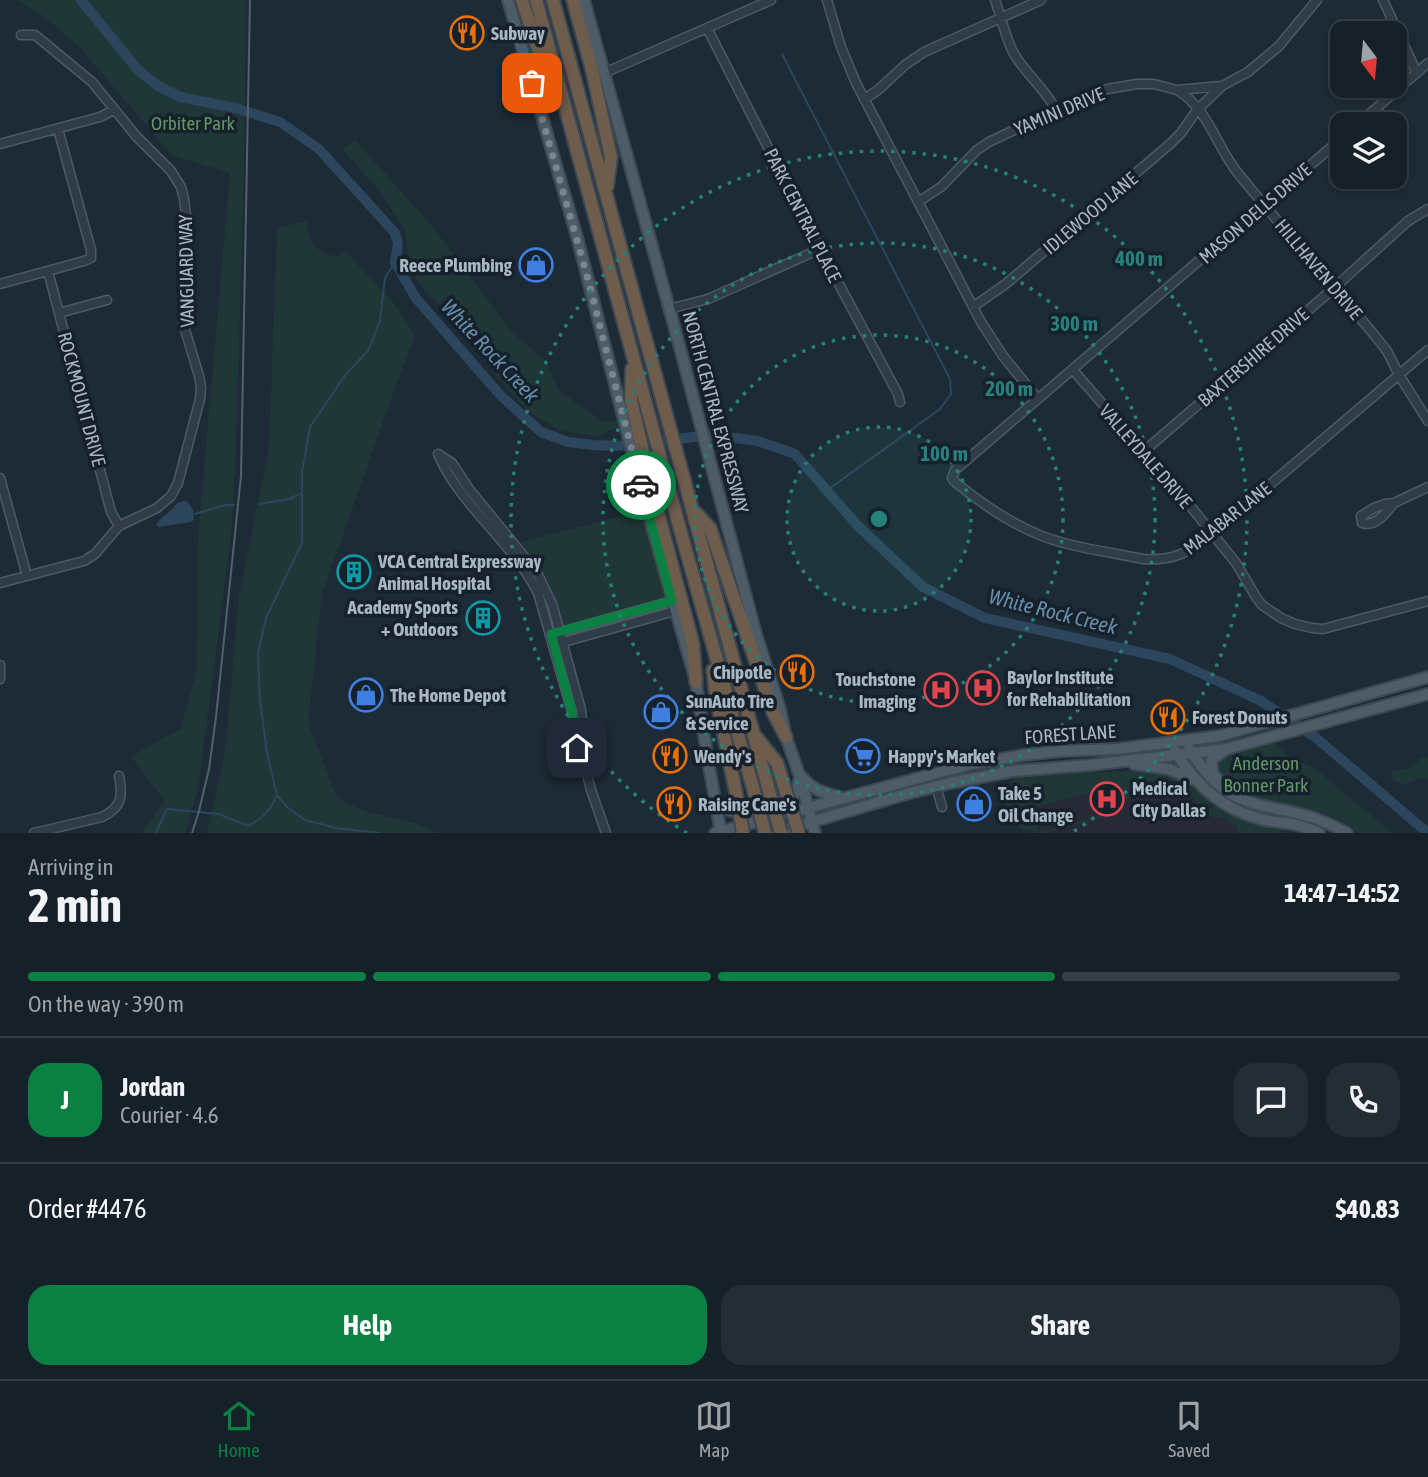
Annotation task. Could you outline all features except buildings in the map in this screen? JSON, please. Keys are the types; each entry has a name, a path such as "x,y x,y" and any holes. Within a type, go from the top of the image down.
{"highway":[{"path":"522,0 554,96 567,116"},
{"path":"536,0 765,833"},
{"path":"553,0 781,833"},
{"path":"573,0 611,157 606,194"},
{"path":"633,354 631,400 647,489 693,644 696,682"},
{"path":"692,509 710,528 773,712 786,737"},
{"path":"711,642 716,696 743,833"},
{"path":"753,733 777,762 799,833"}],"main road":[{"path":"508,0 577,237 625,420 647,489 674,606 696,682 719,832"},
{"name":"NORTH CENTRAL EXPRESSWAY","path":"583,0 755,634 814,828"},
{"name":"FOREST LANE","path":"719,832 971,764 1050,752 1118,749 1219,736 1428,677"},
{"name":"FOREST LANE","path":"774,833 814,828 906,794 950,783 1013,771 1226,749 1428,694"},
{"path":"1183,741 1216,783 1248,802 1295,819 1320,833"},
{"path":"1170,743 1195,780 1227,805 1262,820 1295,819 1331,824 1347,833"},
{"path":"1226,749 1215,757 1211,766 1213,774 1231,793"},
{"path":"975,778 990,766 1026,760 1050,752"},
{"path":"1114,762 1169,769 1195,780"},
{"path":"942,770 950,783"},
{"path":"906,794 934,781 942,770"},
{"path":"716,801 726,809 737,812 787,800 795,795 799,787 799,774"},
{"path":"799,774 810,786 843,799"}],"street":[{"path":"604,73 771,0"},
{"path":"827,0 841,47 864,99 973,307 1003,356 1038,399"},
{"path":"995,0 1014,52 1056,110"},
{"path":"864,99 924,52 1041,0"},
{"name":"YAMINI DRIVE","path":"1198,110 1222,86 1265,59 1317,0"},
{"path":"1383,0 1417,73"},
{"name":"PARK CENTRAL PLACE","path":"707,28 900,402"},
{"name":"VANGUARD WAY","path":"0,583 74,564 95,554 118,526 164,503 178,483 201,388 183,323 186,215 181,187 171,171 136,136 92,82 36,35 21,35"},
{"path":"1371,112 1428,62"},
{"name":"YAMINI DRIVE","path":"918,202 941,187 977,150 989,142 1107,89 1137,83 1177,90 1222,86"},
{"name":"HILLHAVEN DRIVE","path":"1177,90 1198,110 1231,164 1387,351 1428,421"},
{"path":"0,144 100,117 114,110"},
{"name":"IDLEWOOD LANE","path":"973,307 1007,283 1170,145 1198,110"},
{"path":"0,284 91,258 58,129"},
{"name":"MASON DELLS DRIVE","path":"955,482 952,475 955,470 1330,148"},
{"name":"BAXTERSHIRE DRIVE","path":"1143,452 1408,221 1428,209"},
{"path":"669,309 708,299 820,249"},
{"name":"ROCKMOUNT DRIVE","path":"48,271 111,512 118,526"},
{"path":"59,313 107,300"},
{"name":"MALABAR LANE","path":"955,482 996,513 1037,534 1143,559 1173,558 1196,547 1212,534 1428,350"},
{"name":"VALLEYDALE DRIVE","path":"1073,370 1179,492 1236,563 1255,597 1281,618 1312,628 1335,627 1428,601"},
{"path":"515,549 452,463 438,454 444,470 462,495 536,571 546,589 558,644 581,710 585,747 583,760 606,833"},
{"path":"0,478 27,576"},
{"path":"1394,503 1428,487"},
{"path":"556,633 674,606"},
{"path":"558,644 674,606"},
{"path":"0,665 0,679"},
{"path":"34,833 110,813 121,799 119,776"},
{"path":"936,786 942,807"}],"shaded area":[{"name":"Medical City Dallas","path":"1143,769 1179,778 1221,809 1258,825 1303,833 1025,833 1005,805 1014,777"}],"green space":[{"name":"Orbiter Park","path":"18,0 246,0 244,171 231,536 198,790 185,833 141,833 165,801 131,757 181,728 197,669 198,538 230,173 172,155 81,49 45,17"},
{"path":"355,140 432,226 512,332 546,361 558,390 603,421 616,421 618,427 597,436 561,431 530,413 506,388 442,307 421,287 410,266 405,231 382,194 342,149"},
{"path":"306,221 315,246 338,257 346,252 394,303 415,335 322,594 308,722 336,796 360,809 426,827 438,833 207,833 225,753 239,595 269,447 277,228"},
{"path":"642,511 667,599 563,627 547,579 521,542"},
{"name":"Anderson Bonner Park","path":"1275,742 1287,755 1314,768 1392,833 1358,833 1322,813 1275,805 1246,795 1217,776 1215,761 1222,754"},
{"path":"1421,757 1428,758 1428,781 1425,778 1418,779 1404,785 1393,780 1391,771 1415,765"},
{"path":"1143,770 1175,775 1213,803 1199,807 1189,793 1174,786 1120,801 1115,807 1109,807 1108,817 1099,800 1109,797 1106,787 1033,808 1039,832 1103,815 1106,820 1103,817 1045,833 1037,833 1032,829 1021,829 1005,804 1014,777"},
{"path":"1217,806 1250,823 1282,829 1284,833 1238,833 1236,825 1232,825 1225,817 1215,818 1213,815 1202,818 1200,810"}],"water":[{"path":"188,502 193,510 194,520 159,527 156,525 177,503"}],"waterway":[{"name":"White Rock Creek","path":"81,0 138,70 158,86 180,97 235,108 280,122 319,149 395,233 398,244 395,262 415,297 501,396 541,432 568,442 616,446 711,435 758,441 795,454 858,526 923,587 985,618 1170,659 1261,701 1315,737 1428,833"},
{"path":"782,54 950,379 951,394 940,409 826,491"},
{"path":"380,833 336,828 305,820 287,807 277,795 267,753 260,700 258,653 266,618 302,543 302,472 310,427 346,374 368,351 380,321 385,278 395,262"},
{"path":"259,504 289,499 302,493"},
{"path":"195,514 234,505"},
{"path":"156,833 167,809 219,814 248,826 265,814 276,797"}],"tram line":[{"path":"192,833 209,769 241,476 250,0"}],"way so far":[{"path":"532,83 586,272 641,485"}],"place":[{"name":"Subway","path":"467,33"},
{"name":"Reece Plumbing","path":"536,265"},
{"name":"VCA Central Expressway Animal Hospital","path":"354,572"},
{"name":"Academy Sports + Outdoors","path":"483,618"},
{"name":"Chipotle","path":"797,672"},
{"name":"Baylor Institute for Rehabilitation","path":"983,688"},
{"name":"Touchstone Imaging","path":"941,690"},
{"name":"The Home Depot","path":"366,695"},
{"name":"SunAuto Tire & Service","path":"661,712"},
{"name":"Forest Donuts","path":"1168,717"},
{"name":"Wendy's","path":"670,756"},
{"name":"Happy's Market","path":"863,756"},
{"name":"Medical City Dallas","path":"1107,799"},
{"name":"Raising Cane's","path":"674,804"},
{"name":"Take 5 Oil Change","path":"974,804"}],"route":[{"path":"577,748 572,712 551,634 672,601 641,485"}]}
